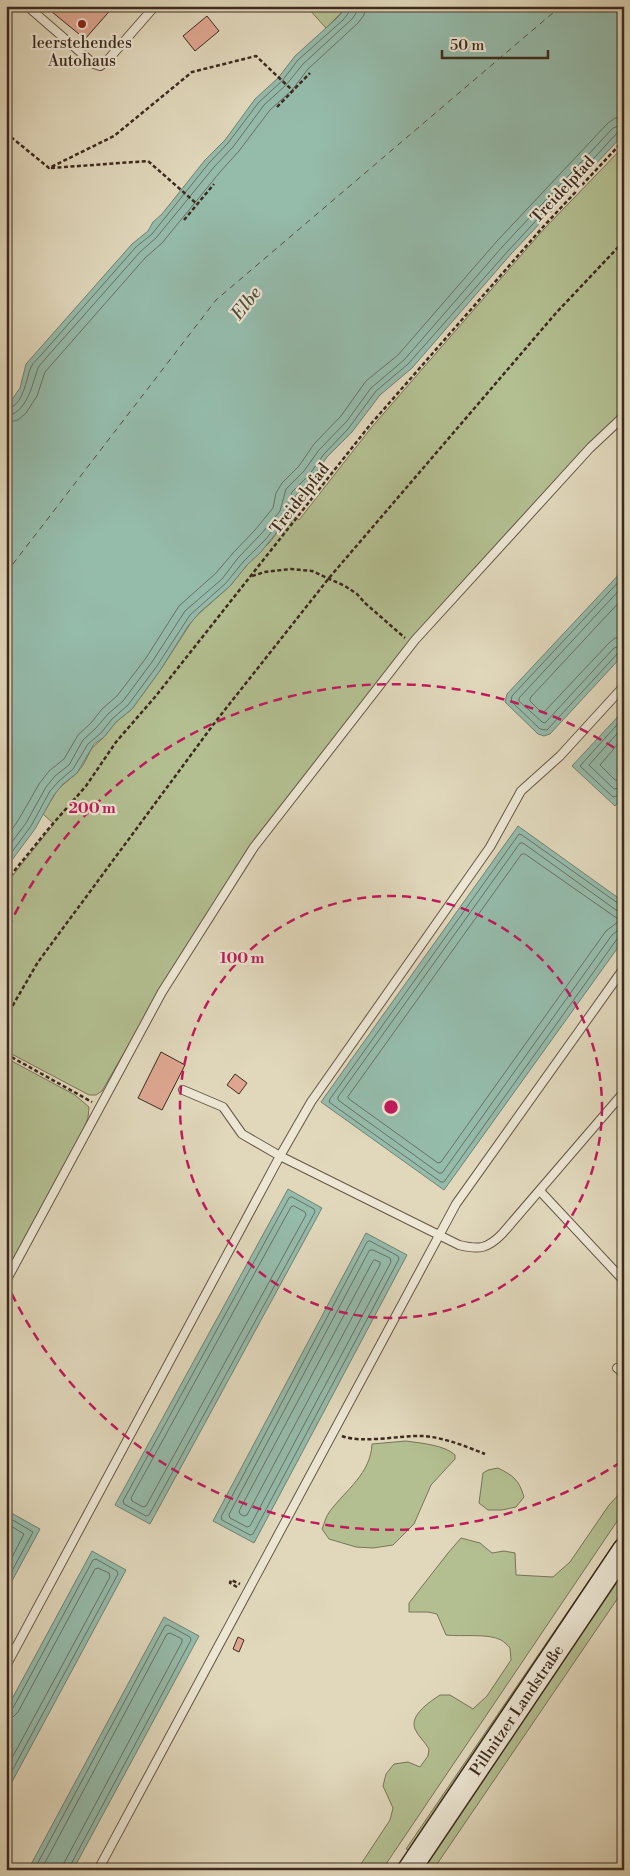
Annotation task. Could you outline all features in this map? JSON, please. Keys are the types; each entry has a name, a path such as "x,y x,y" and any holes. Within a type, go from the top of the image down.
{"main road":[{"name":"Pillnitzer Landstraße","path":"409,1870 624,1550"}],"lane":[{"path":"27,6 94,64 100,66 106,62 155,6"},
{"path":"6,1281 162,992 254,847 412,644 590,448 624,416"},
{"path":"6,1666 280,1156 311,1102 490,847 521,791 560,756 624,686"},
{"path":"98,1870 456,1204 624,968"},
{"path":"183,1090 223,1107 242,1134 280,1156 459,1245 473,1249 490,1246 502,1234 624,1092"},
{"path":"540,1191 624,1281"},
{"path":"617,1368 624,1374"}],"path":[{"path":"49,168 114,136 192,72 256,56 292,91"},
{"path":"277,107 310,73"},
{"path":"6,133 49,168 148,161 197,204"},
{"name":"Treidelpfad","path":"6,881 86,786 116,742 155,697 370,425 542,227 624,140"},
{"path":"184,220 214,184"},
{"path":"6,1017 38,962 216,721 329,578 556,312 624,241"},
{"path":"251,577 265,572 291,569 312,571 329,578 357,594 365,604 412,644"},
{"path":"6,1054 100,1106"},
{"path":"332,1432 346,1438 359,1439 425,1436 454,1442 485,1454"},
{"path":"238,1587 230,1583 232,1580 248,1588"}],"shaded area":[{"path":"306,6 348,6 326,28"},
{"path":"624,146 624,412 588,446 413,637 251,844 160,990 102,1091 96,1095 89,1095 6,1051 6,884 54,824 43,814 58,789 77,773 92,748 116,722 132,709 194,618 230,586 247,565 270,542 291,514 299,520 371,428 544,229"},
{"path":"6,1058 75,1095 89,1107 88,1118 84,1128 6,1272"},
{"path":"406,1441 439,1447 455,1455 455,1459 431,1485 414,1524 393,1545 373,1548 356,1547 329,1539 322,1529 326,1518 357,1480 367,1464 372,1444"},
{"path":"498,1468 515,1479 524,1497 516,1507 488,1510 479,1503 483,1473"},
{"path":"624,1489 624,1511 382,1870 357,1870 390,1820 393,1808 383,1786 386,1774 394,1764 408,1762 420,1767 428,1756 429,1749 415,1729 415,1719 418,1714 440,1695 450,1695 473,1709 487,1696 511,1660 510,1648 501,1640 482,1636 446,1635 437,1614 409,1612 409,1603 461,1538 480,1543 492,1553 504,1551 515,1553 516,1575 553,1577 570,1562 609,1505"},
{"path":"624,1529 624,1533 409,1850 406,1849"},
{"path":"624,1570 624,1589 433,1870 422,1870"}],"water":[{"name":"Elbe","path":"348,6 624,6 624,134 511,254 412,368 380,395 352,432 327,457 312,479 296,495 294,501 296,505 291,514 261,552 247,565 230,586 200,612 188,626 161,669 132,709 116,722 104,737 94,744 77,773 63,784 54,795 35,829 6,868 6,408 20,388 26,364 132,244 148,231 153,222 162,214 205,160 225,140 255,99 278,78 295,56"},
{"path":"624,569 624,654 550,734 544,736 538,734 505,702 507,694"},
{"path":"624,710 624,796 615,806 572,766"},
{"path":"518,826 624,902 624,939 444,1190 321,1102"},
{"path":"288,1189 322,1208 150,1524 115,1505"},
{"path":"366,1233 407,1255 254,1543 213,1521"},
{"path":"6,1510 40,1529 6,1592"},
{"path":"92,1551 126,1570 6,1793 6,1710"},
{"path":"164,1617 199,1636 73,1870 28,1870"}],"building":[{"name":"leerstehendes Autohaus","path":"41,6 114,6 85,39 46,7 44,9"},
{"path":"207,16 219,31 195,51 183,36"},
{"path":"161,1052 185,1065 162,1110 138,1098"},
{"path":"235,1074 247,1083 239,1094 227,1085"},
{"path":"238,1637 244,1640 239,1652 233,1649"}],"ferry route":[{"path":"6,573 216,300 561,6"}],"place":[{"name":"leerstehendes Autohaus","path":"82,24"}]}
